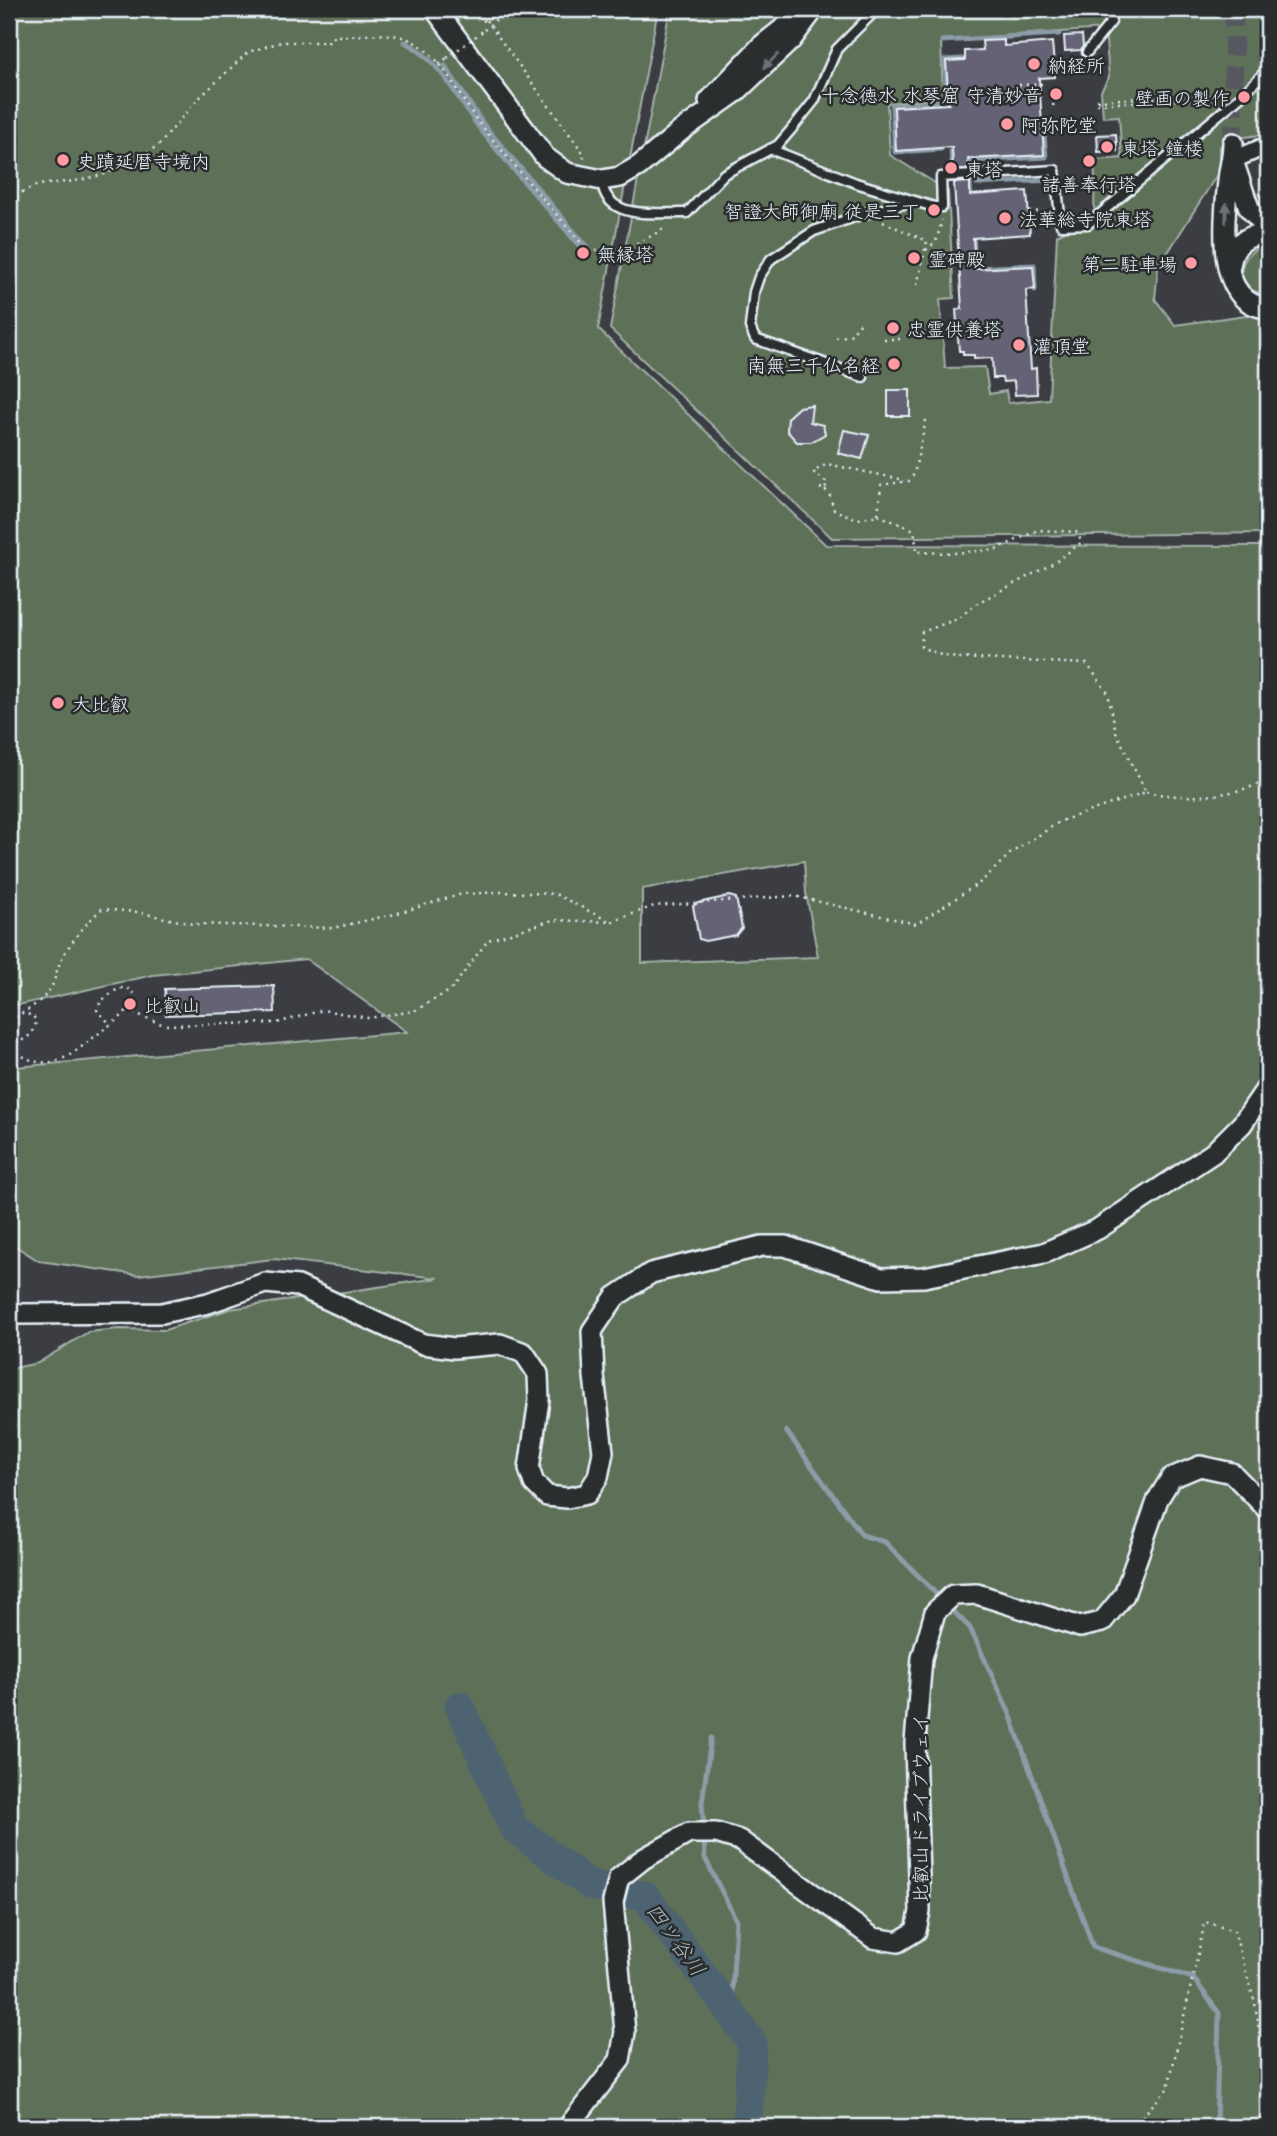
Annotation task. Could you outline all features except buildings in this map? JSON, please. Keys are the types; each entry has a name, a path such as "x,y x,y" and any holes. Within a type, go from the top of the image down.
{"street":[{"path":"435,9 545,157 567,173 593,178 620,177 639,166 682,130 736,92 791,40 814,9"},
{"path":"682,130 761,46 808,9"},
{"path":"1233,152 1268,145"},
{"path":"1229,274 1231,255 1241,240 1268,231 1249,208 1233,152"},
{"path":"1233,152 1228,178 1225,230 1229,274 1234,287 1243,298 1263,305"},
{"path":"9,1311 17,1314 162,1313 208,1303 265,1283 298,1286 423,1344 454,1348 500,1344 524,1353 538,1374 539,1399 529,1469 534,1483 547,1496 567,1498 587,1494 598,1477 604,1452 594,1376 592,1331 615,1297 651,1273 762,1246 785,1246 881,1278 924,1277 1044,1253 1098,1229 1213,1153 1242,1124 1268,1086"},
{"name":"比叡山ドライブウェイ","path":"568,2127 620,2060 625,2032 612,1902 619,1878 643,1859 692,1833 716,1833 739,1840 873,1938 898,1942 916,1931 920,1911 915,1743 922,1658 936,1611 953,1595 977,1594 1080,1627 1101,1622 1124,1595 1158,1499 1171,1478 1200,1466 1232,1473 1268,1510"}],"lane":[{"path":"593,178 607,199 622,210 687,214 724,174 778,145 814,101 837,49 877,9"},
{"path":"1087,52 1111,22"},
{"path":"770,149 856,183 934,207 942,207 942,177 1055,170 1060,225 1088,224 1268,69"},
{"path":"863,377 755,339 750,327 754,292 759,277 771,259 814,232 862,215 915,202"}],"path":[{"path":"465,9 489,24"},
{"path":"478,9 584,154 593,178"},
{"path":"9,198 38,185 103,175 132,163 160,144 195,102 248,52 281,42 329,42 334,36 375,35 405,38 424,47 439,64 503,14 528,9"},
{"path":"1018,85 1042,84"},
{"path":"1053,106 1054,101 1060,100 1065,92"},
{"path":"1097,102 1234,96"},
{"path":"925,251 936,242 943,216 942,207"},
{"path":"1029,212 1047,211"},
{"path":"862,215 927,241 916,290"},
{"path":"836,338 850,335 862,321"},
{"path":"884,339 904,339"},
{"path":"877,515 881,485 909,481 914,474 926,420"},
{"path":"825,490 827,483 824,478 813,471 827,464 909,481"},
{"path":"820,488 829,494 834,510 858,519 877,515 914,530 917,552 954,554 995,550 1038,530 1076,532 1082,542 1054,563 979,602 957,619 922,632 921,647 943,656 958,658 1087,664 1108,693 1116,732 1146,792"},
{"path":"127,1010 164,1024 277,1023 323,1010 368,1018 414,1011 451,990 488,940 553,920 611,922 654,906 794,896 916,924 981,882 1011,853 1061,821 1146,792 1174,797 1211,797 1268,781"},
{"path":"9,1020 24,1014 52,986 59,964 69,947 91,918 102,909 137,912 194,924 333,928 391,915 462,894 502,892 555,894 611,922"},
{"path":"9,1058 25,1056 38,1063 77,1052 111,1024 127,1010 134,995 131,989 124,986 101,1001 97,1010 111,1024"},
{"path":"9,1046 28,1038 34,1032 36,1020 32,1015 24,1014"},
{"path":"9,1620 9,1650"},
{"path":"1133,2127 1168,2088 1205,1922 1234,1931 1255,2003 1268,2091"}],"green space":[{"path":"9,9 658,9 598,329 826,545 1268,546 1268,2127 9,2127 9,1369 38,1363 88,1332 119,1329 165,1330 230,1309 438,1278 274,1259 138,1275 39,1261 9,1242 9,1075 16,1067 407,1032 306,959 153,975 9,1007","holes":["804,861 806,893 818,957 642,963 642,889"]},
{"name":"東塔","path":"670,9 1268,9 1268,126 1259,135 1224,140 1220,147 1220,170 1158,268 1155,299 1175,325 1268,312 1268,533 832,538 610,329","holes":["1105,29 1109,77 1101,91 1103,117 1119,116 1122,158 1095,160 1094,217 1057,235 1049,399 1008,403 1006,391 989,394 985,367 945,368 940,299 954,298 948,191 890,155 887,103 943,99 941,40"]},
{"path":"1266,245 1268,294 1248,287 1242,272 1247,256"}],"waterway":[{"path":"942,41 1059,34"},
{"path":"405,42 437,68 478,126 583,250"},
{"path":"948,109 945,60 962,59 963,67"},
{"path":"445,66 483,124 587,247"},
{"path":"939,108 938,103 892,106 895,152 941,149 942,144"},
{"path":"972,155 972,161 1046,157 1044,136"},
{"path":"951,141 952,173"},
{"path":"968,154 971,200"},
{"path":"977,184 1051,180"},
{"path":"973,234 975,268 1034,265 1035,290"},
{"path":"786,1431 862,1535 885,1542 970,1628 1010,1714 1093,1947 1193,1978 1219,2013 1216,2127"},
{"name":"四ツ谷川","path":"460,1706 514,1828 590,1885 645,1896 752,2042 747,2127"},
{"path":"704,1828 702,1803 711,1738"},
{"path":"704,1838 705,1858 736,1920 731,2013"}],"tunnel":[{"path":"1233,143 1234,9"}],"place":[{"name":"納経所","path":"1034,64"},
{"name":"十念徳水 水琴窟 守清妙音","path":"1056,94"},
{"name":"壁画の製作","path":"1244,97"},
{"name":"阿弥陀堂","path":"1007,124"},
{"name":"東塔 鐘楼","path":"1107,147"},
{"name":"史蹟延暦寺境内","path":"63,160"},
{"name":"諸善奉行塔","path":"1089,161"},
{"name":"東塔","path":"951,168"},
{"name":"智證大師御廟 従是三丁","path":"934,210"},
{"name":"法華総寺院東塔","path":"1005,218"},
{"name":"無縁塔","path":"583,253"},
{"name":"霊碑殿","path":"914,258"},
{"name":"第二駐車場","path":"1191,263"},
{"name":"忠霊供養塔","path":"893,328"},
{"name":"灌頂堂","path":"1019,345"},
{"name":"南無三千仏名経","path":"894,364"},
{"name":"大比叡","path":"58,703"},
{"name":"比叡山","path":"130,1004"}]}
